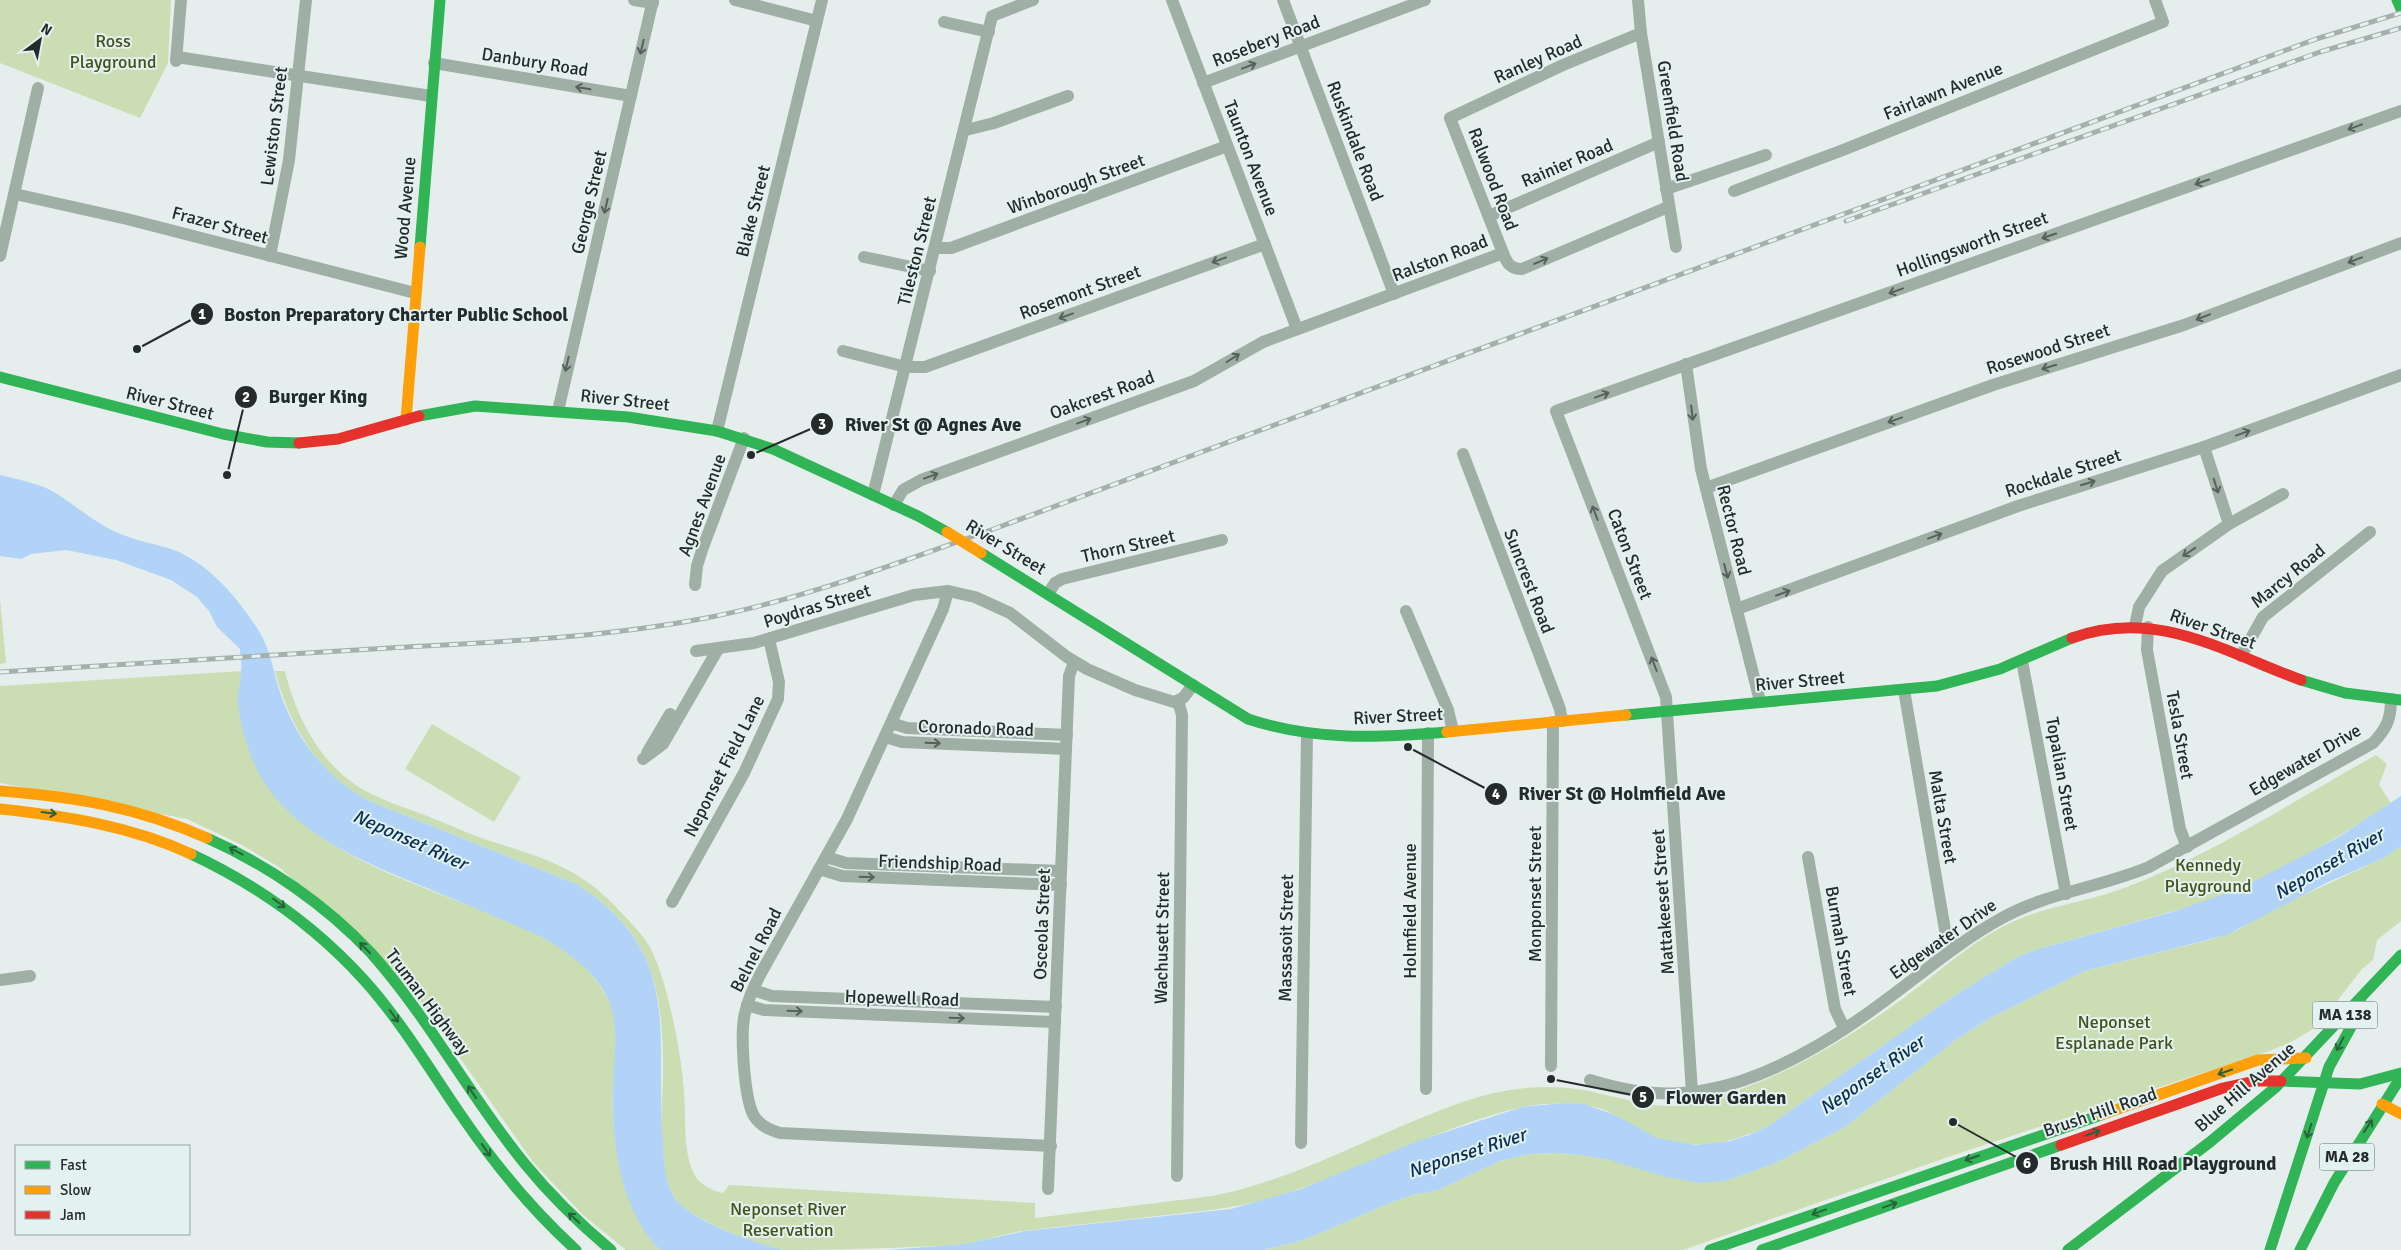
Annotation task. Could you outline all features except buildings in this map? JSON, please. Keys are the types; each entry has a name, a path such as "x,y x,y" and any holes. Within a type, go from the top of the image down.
{"main road":[{"name":"Wood Avenue","path":"406,420 440,0"},
{"path":"2397,0 2401,9"},
{"name":"River Street","path":"0,377 223,434 266,442 323,441 351,436 440,411 475,406 644,418 717,431 744,438 786,454 947,532 1248,719 1266,726 1307,733 1364,737 1428,733 1760,701 1904,690 1967,680 2022,661 2082,633 2105,628 2135,626 2148,627 2189,637 2338,692 2396,700"},
{"name":"Truman Highway","path":"0,791 63,796 123,808 164,820 221,843 257,862 310,899 355,938 391,977 528,1170 570,1215 611,1250"},
{"name":"Truman Highway","path":"0,809 59,814 120,827 179,847 220,865 271,897 313,929 350,964 374,991 508,1180 541,1218 576,1250"},
{"name":"MA 28","path":"2272,1245 2324,1084 2341,1042 2383,973 2401,955"},
{"path":"2383,973 2401,973"},
{"name":"Blue Hill Avenue","path":"2068,1250 2256,1104 2306,1058 2383,973"},
{"path":"374,991 391,977"},
{"name":"Brush Hill Road","path":"1710,1250 2258,1060 2306,1058"},
{"name":"Brush Hill Road","path":"1762,1250 2228,1087 2255,1080 2324,1084 2366,1084 2401,1073"},
{"name":"MA 28","path":"2300,1250 2316,1213 2348,1156 2401,1077"},
{"path":"2382,1104 2401,1114"},
{"path":"2285,1204 2297,1218 2316,1213"},
{"path":"1787,1224 1792,1240"},
{"path":"2272,1245 2279,1236 2291,1236 2298,1243 2300,1250"}],"street":[{"path":"181,0 176,59 431,96"},
{"name":"Lewiston Street","path":"270,256 289,160 306,0"},
{"path":"634,0 653,2"},
{"path":"735,0 818,21"},
{"name":"Blake Street","path":"717,431 822,0"},
{"name":"Tileston Street","path":"873,495 966,130 992,16 1033,0"},
{"name":"Taunton Avenue","path":"1172,0 1298,329"},
{"name":"Ruskindale Road","path":"1283,0 1394,294"},
{"name":"Rosebery Road","path":"1203,84 1424,0"},
{"name":"Greenfield Road","path":"1639,0 1641,33 1676,247"},
{"name":"Fairlawn Avenue","path":"1734,191 2163,22 2155,0"},
{"name":"George Street","path":"558,411 653,2"},
{"path":"944,22 989,32"},
{"name":"Ranley Road","path":"1450,118 1564,65 1641,33"},
{"name":"Danbury Road","path":"434,64 631,96"},
{"path":"0,256 38,88"},
{"path":"966,130 1068,96"},
{"name":"Hollingsworth Street","path":"1556,411 2401,111"},
{"name":"Ralwood Road","path":"1450,118 1503,253"},
{"name":"Rainier Road","path":"1489,216 1659,142"},
{"name":"Winborough Street","path":"935,248 951,248 1228,146"},
{"path":"1666,189 1766,155"},
{"name":"Frazer Street","path":"15,194 127,219 415,294"},
{"name":"Ralston Road","path":"1298,329 1503,253 1510,266 1522,270 1668,207"},
{"name":"Rosewood Street","path":"1706,488 1993,384 2184,325 2401,243"},
{"name":"Rosemont Street","path":"843,351 906,367 931,366 1265,244"},
{"path":"864,257 930,272"},
{"name":"Oakcrest Road","path":"894,505 903,490 922,480 1194,380 1247,350 1298,329"},
{"name":"Rector Road","path":"1686,364 1696,443 1760,701"},
{"name":"Rockdale Street","path":"1736,608 2018,506 2204,447 2401,375"},
{"name":"Caton Street","path":"1556,411 1665,691 1669,711"},
{"name":"Agnes Avenue","path":"695,585 697,566 702,550 744,438"},
{"path":"2204,447 2229,524"},
{"name":"Suncrest Road","path":"1463,454 1560,709 1558,721"},
{"path":"2135,626 2139,607 2162,571 2229,524 2283,494"},
{"name":"Marcy Road","path":"2241,656 2246,643 2263,617 2370,532"},
{"name":"Thorn Street","path":"1048,594 1056,583 1062,579 1222,540"},
{"path":"948,591 975,597 1010,613 1074,662 1134,690 1166,701 1178,701 1193,685"},
{"name":"Poydras Street","path":"707,650 769,639 914,595 948,591"},
{"name":"Belnel Road","path":"948,591 943,609 847,819 753,990 747,1006 742,1038 748,1098 755,1118 768,1129 780,1132 1051,1146"},
{"path":"1406,611 1448,710 1453,731"},
{"name":"Tesla Street","path":"2148,627 2149,659 2180,829 2187,847"},
{"name":"Neponset Field Lane","path":"672,902 744,773 778,699 779,682 769,639"},
{"path":"707,650 663,744 643,759 707,650"},
{"name":"Topalian Street","path":"2022,661 2066,894"},
{"name":"Osceola Street","path":"1048,1189 1069,676 1074,662"},
{"name":"Malta Street","path":"1904,690 1945,930 1955,948"},
{"name":"Edgewater Drive","path":"1590,1080 1616,1088 1649,1093 1692,1092 1706,1090 1769,1070 1844,1028 1978,932 2016,911 2136,872 2187,847 2373,743 2381,735 2391,716 2396,700"},
{"name":"Wachusett Street","path":"1177,1176 1182,715 1178,701"},
{"name":"Mattakeeset Street","path":"1669,711 1692,1092"},
{"name":"Monponset Street","path":"1551,1066 1558,721"},
{"name":"Coronado Road","path":"891,723 907,728 1067,735"},
{"name":"Massasoit Street","path":"1301,1143 1307,733"},
{"name":"Holmfield Avenue","path":"1426,1089 1428,733"},
{"name":"Coronado Road","path":"885,737 902,742 1066,749"},
{"name":"Friendship Road","path":"826,857 846,863 1061,872"},
{"name":"Burmah Street","path":"1808,857 1836,1010 1844,1028"},
{"name":"Friendship Road","path":"820,869 842,876 1061,885"},
{"path":"0,980 30,976"},
{"name":"Hopewell Road","path":"753,990 772,996 1056,1007"},
{"name":"Hopewell Road","path":"747,1006 764,1010 1055,1022"}],"green space":[{"name":"Ross Playground","path":"0,0 171,0 168,63 140,118 0,63"},
{"path":"0,599 6,663 0,664"},
{"path":"242,671 240,687 242,714 253,758 274,794 304,824 340,849 380,869 531,931 550,941 576,958 596,980 611,1006 615,1024 613,1119 620,1163 643,1226 660,1250 626,1250 583,1215 533,1162 416,995 279,867 242,845 187,819 0,783 0,686"},
{"name":"Neponset River Reservation","path":"275,671 285,671 303,723 323,754 349,780 387,801 482,838 542,858 573,873 601,893 641,934 655,958 667,995 677,1038 683,1077 688,1153 693,1172 702,1183 723,1193 729,1185 1035,1203 1035,1218 1212,1196 1237,1190 1310,1166 1448,1107 1504,1091 1535,1087 1557,1087 1665,1106 1681,1106 1725,1095 1778,1074 1829,1048 1877,1017 1962,953 2000,928 2031,915 2127,887 2160,873 2223,842 2376,755 2387,764 2379,785 2391,803 2305,855 2216,899 2035,950 2017,957 1949,999 1770,1125 1739,1138 1706,1144 1673,1143 1641,1131 1613,1114 1595,1107 1573,1104 1539,1105 1517,1108 1477,1120 1333,1177 1275,1197 1231,1207 1023,1231 965,1244 945,1246 785,1250 761,1244 728,1232 685,1208 673,1195 666,1174 662,1144 663,1069 660,1012 648,963 636,941 621,921 601,902 576,884 372,802 353,792 322,765 309,748 289,711"},
{"path":"432,724 521,777 494,822 405,769"},
{"name":"Neponset Esplanade Park","path":"2401,846 2401,921 2377,940 2373,960 2362,969 2317,1027 2289,1043 2269,1051 1951,1156 1683,1250 1264,1250 1304,1240 1390,1203 1416,1194 1436,1191 1500,1161 1530,1154 1557,1153 1581,1155 1725,1181 1749,1173 1778,1162 1845,1127 1957,1039 1992,1017 2085,971 2213,939 2238,930 2277,907 2382,859"}],"water":[{"name":"Neponset River","path":"0,475 44,487 59,495 94,520 125,536 182,553 219,580 240,604 261,635 268,651 286,709 304,741 328,770 356,793 372,802 576,884 611,911 635,939 650,969 658,1001 661,1035 663,1154 666,1176 673,1196 686,1209 712,1224 742,1237 783,1250 660,1250 646,1234 636,1215 627,1195 621,1174 616,1152 613,1108 615,1026 611,1007 600,985 592,975 572,957 540,936 376,867 349,854 300,822 279,802 262,780 250,753 238,705 241,678 240,649 217,627 209,611 197,597 171,580 116,560 66,550 31,554 21,559 0,556"},
{"name":"Neponset River","path":"2401,796 2401,846 2382,859 2328,882 2227,935 2085,971 1992,1017 1957,1039 1845,1127 1778,1162 1725,1181 1699,1183 1666,1177 1609,1160 1581,1155 1557,1153 1530,1154 1500,1161 1436,1191 1416,1194 1390,1203 1304,1240 1264,1250 887,1250 965,1244 1025,1231 1231,1209 1301,1189 1418,1141 1522,1107 1564,1103 1584,1104 1615,1115 1657,1138 1696,1145 1730,1141 1770,1125 1949,999 2017,957 2035,950 2175,911 2239,889 2337,838"}],"railway":[{"path":"0,672 588,635 667,625 779,601 850,579 991,530 2316,39 2401,13"},
{"path":"1846,221 2320,52 2401,28"}],"traffic: fast":[{"path":"420,247 440,0"},
{"path":"2397,0 2401,9"},
{"path":"0,377 223,434 267,442 299,443"},
{"path":"419,416 475,406 628,417 717,431 773,449 918,516 947,532"},
{"path":"981,553 1248,719 1297,731 1347,736 1396,736 1447,732"},
{"path":"1626,715 1937,686 2000,669 2072,638"},
{"path":"2301,680 2345,693 2401,700"},
{"path":"207,838 274,874 315,903 354,935 412,1004 486,1112 525,1164 566,1209 611,1250"},
{"path":"191,854 239,879 284,908 345,960 390,1012 474,1134 501,1169 529,1203 576,1250"},
{"path":"2068,1250 2210,1142 2276,1087 2401,955"},
{"path":"2270,1250 2329,1067 2363,1005"},
{"path":"2281,1081 2360,1084 2401,1073"},
{"path":"2300,1250 2334,1183 2401,1077"},
{"path":"1710,1250 2101,1115"},
{"path":"1762,1250 2061,1145"}],"traffic: slow":[{"path":"406,420 420,247"},
{"path":"947,532 981,553"},
{"path":"1447,732 1626,715"},
{"path":"0,791 81,800 106,805 156,818 207,838"},
{"path":"0,809 74,819 122,829 168,844 191,854"},
{"path":"2101,1115 2258,1060 2306,1058"},
{"path":"2382,1104 2401,1114"}],"traffic: jam":[{"path":"299,443 338,439 419,416"},
{"path":"2072,638 2103,630 2132,628 2161,630 2217,646 2301,680"},
{"path":"2061,1145 2223,1088 2255,1081 2281,1081"}],"place":[{"name":"Boston Preparatory Charter Public School","path":"137,349"},
{"name":"River St @ Agnes Ave","path":"751,455"},
{"name":"Burger King","path":"227,475"},
{"name":"River St @ Holmfield Ave","path":"1408,747"},
{"name":"Flower Garden","path":"1551,1079"},
{"name":"Brush Hill Road Playground","path":"1953,1122"}],"park label":[{"name":"Kennedy Playground","path":"2208,875"}]}
